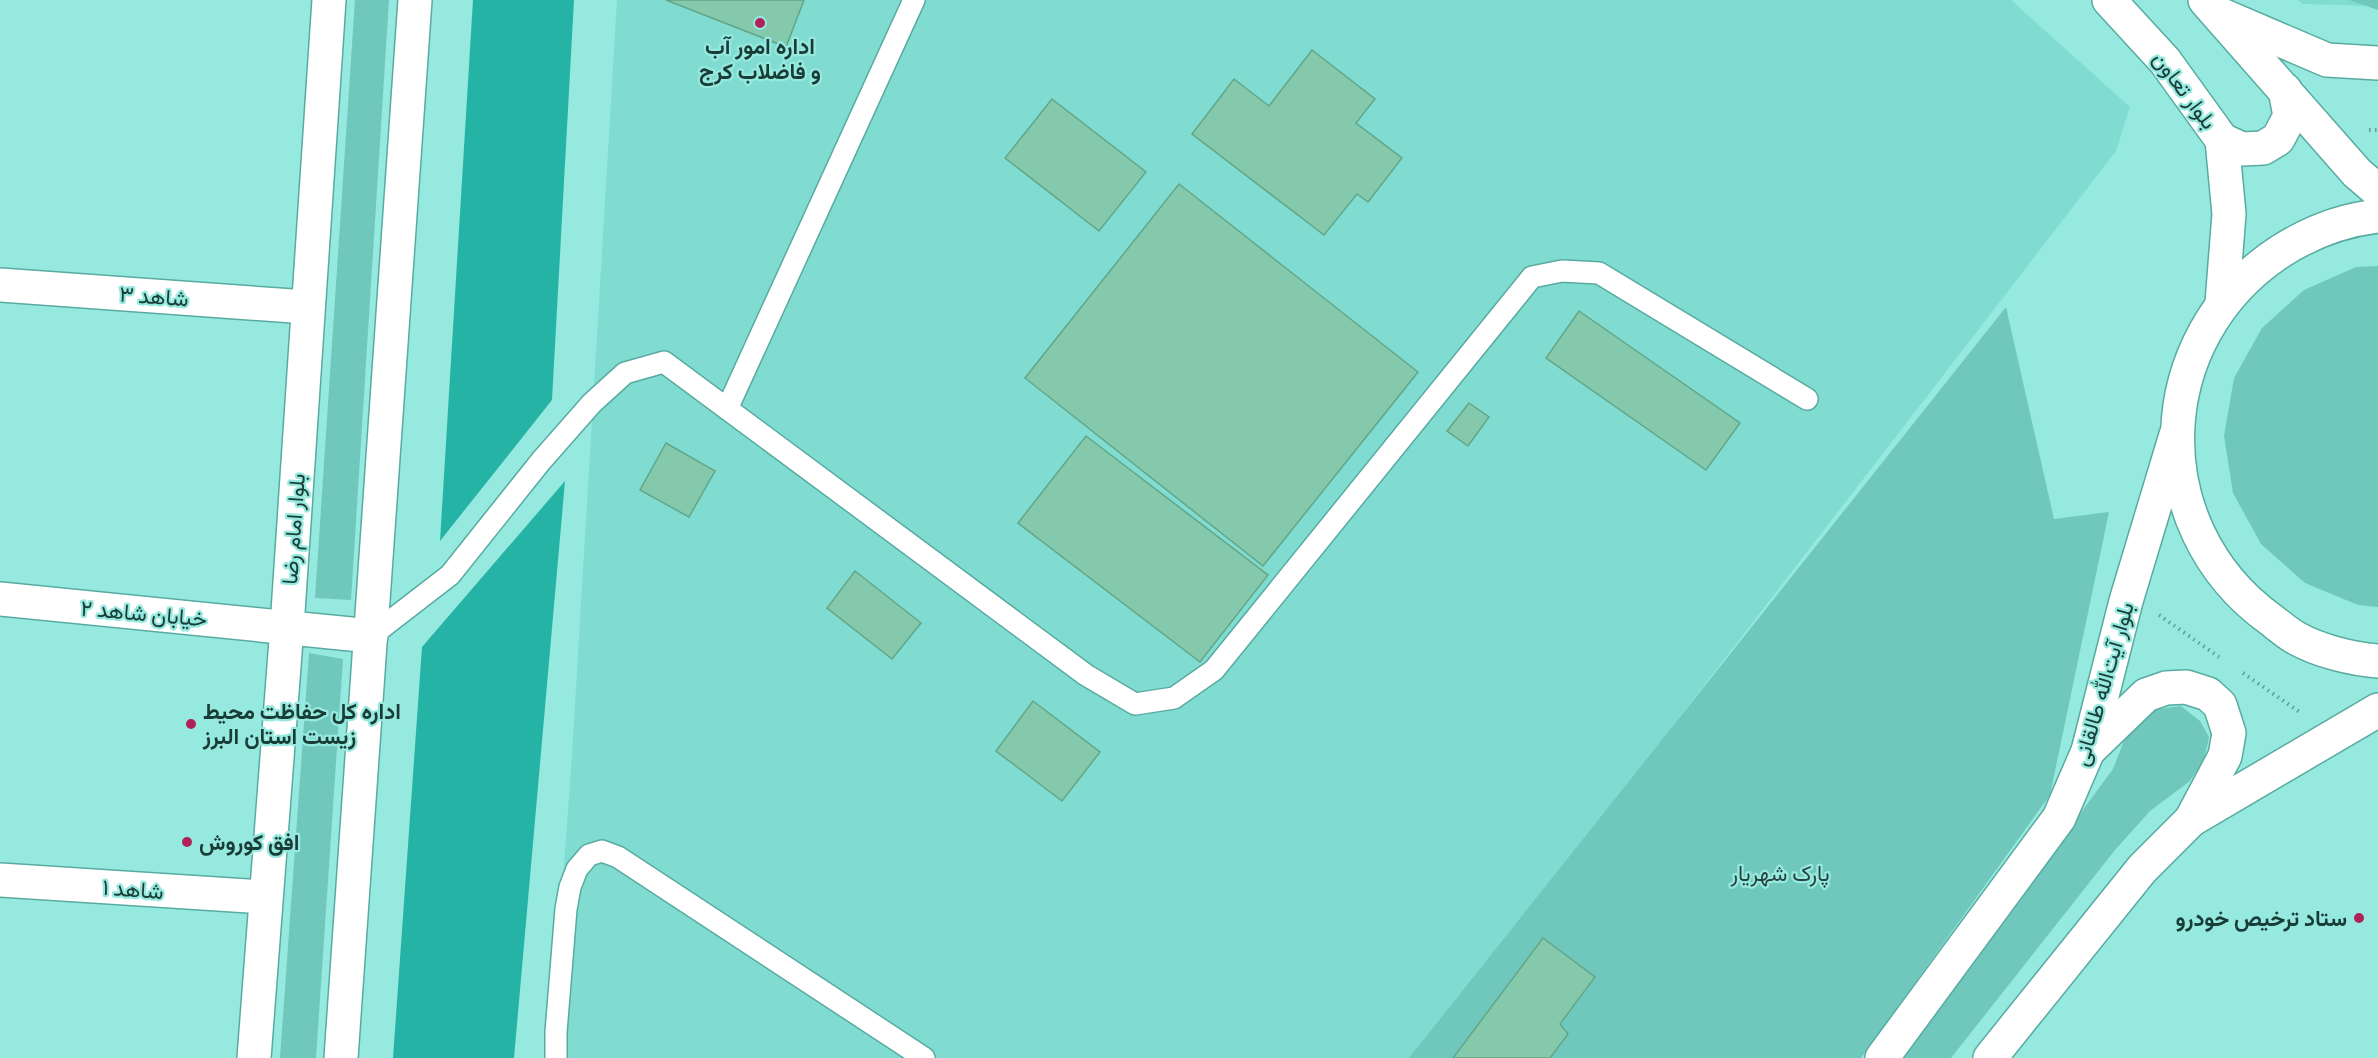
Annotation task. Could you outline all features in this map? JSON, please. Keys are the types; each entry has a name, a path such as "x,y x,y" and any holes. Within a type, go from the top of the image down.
{"main road":[{"name":"بلوار امام رضا","path":"254,1058 287,627 329,0"},
{"path":"341,1058 415,0"},
{"name":"بلوار تعاون","path":"2109,0 2165,61 2222,140 2229,214 2222,303"},
{"path":"2211,6 2327,60 2378,63"},
{"path":"2211,6 2357,173 2378,191"},
{"path":"2222,140 2242,149 2263,148 2278,139 2290,116 2285,90"},
{"path":"2378,216 2352,219 2303,237 2259,266 2222,303 2198,344 2182,388 2176,435 2184,496 2207,553 2246,602 2296,638 2354,659 2378,661"},
{"name":"شاهد ۳","path":"0,285 307,307"},
{"name":"بلوار آیت‌الله طالقانی","path":"1882,1058 2059,819 2088,751 2126,601 2176,435"},
{"name":"خیابان شاهد ۲","path":"0,599 371,636"},
{"path":"2088,751 2146,695 2166,688 2186,687 2208,694 2220,705 2229,733 2225,756 2191,820"},
{"path":"1990,1058 2142,869 2191,820 2378,710"},
{"name":"شاهد ۱","path":"0,880 266,897"}],"lane":[{"path":"727,409 914,0"},
{"path":"371,636 450,575 541,461 592,403 625,373 664,362 1086,675 1135,704 1174,698 1214,670 1532,277 1562,271 1599,273 1807,399"},
{"path":"555,1058 566,909 570,887 577,869 589,855 602,851 618,857 924,1058"}],"shaded area":[{"path":"617,0 2011,0 2130,107 2116,151 1417,1058 550,1058 572,755"},
{"path":"2298,0 2378,0 2378,6 2303,4"}],"green space":[{"path":"355,0 389,0 351,600 315,598"},
{"path":"473,0 574,0 552,400 440,541"},
{"path":"2349,0 2378,0 2378,10"},
{"path":"2378,266 2378,607 2358,605 2305,583 2261,544 2233,493 2224,436 2234,378 2262,328 2304,290 2356,267"},
{"name":"پارک شهریار","path":"2006,307 2054,519 2109,512 2050,795 1861,1058 1409,1058"},
{"path":"565,481 514,1058 393,1058 422,647"},
{"path":"309,653 343,659 316,1058 280,1058"},
{"path":"2181,706 2200,721 2209,737 2204,760 2190,781 2150,811 2115,850 1951,1058 1900,1058 2113,769 2129,728 2151,710"}],"building":[{"name":"اداره امور آب و فاضلاب کرج","path":"666,0 804,0 786,47"},
{"path":"1312,50 1375,99 1356,123 1402,158 1368,202 1357,194 1324,235 1192,134 1234,79 1269,106"},
{"path":"1052,99 1146,172 1099,231 1005,158"},
{"path":"1179,184 1418,372 1263,566 1025,378"},
{"path":"1579,311 1740,423 1706,470 1546,358"},
{"path":"1469,403 1489,417 1468,446 1447,431"},
{"path":"1086,436 1268,575 1200,662 1018,523"},
{"path":"666,443 715,471 689,517 640,490"},
{"path":"855,571 921,623 892,659 827,608"},
{"path":"1033,701 1100,752 1062,801 996,751"},
{"path":"1543,938 1595,977 1560,1024 1568,1034 1550,1058 1453,1058"}],"place":[{"name":"اداره امور آب و فاضلاب کرج","path":"760,23"},
{"name":"اداره کل حفاظت محیط زیست استان البرز","path":"191,724"},
{"name":"افق کوروش","path":"187,842"},
{"name":"ستاد ترخیص خودرو","path":"2359,918"}]}
